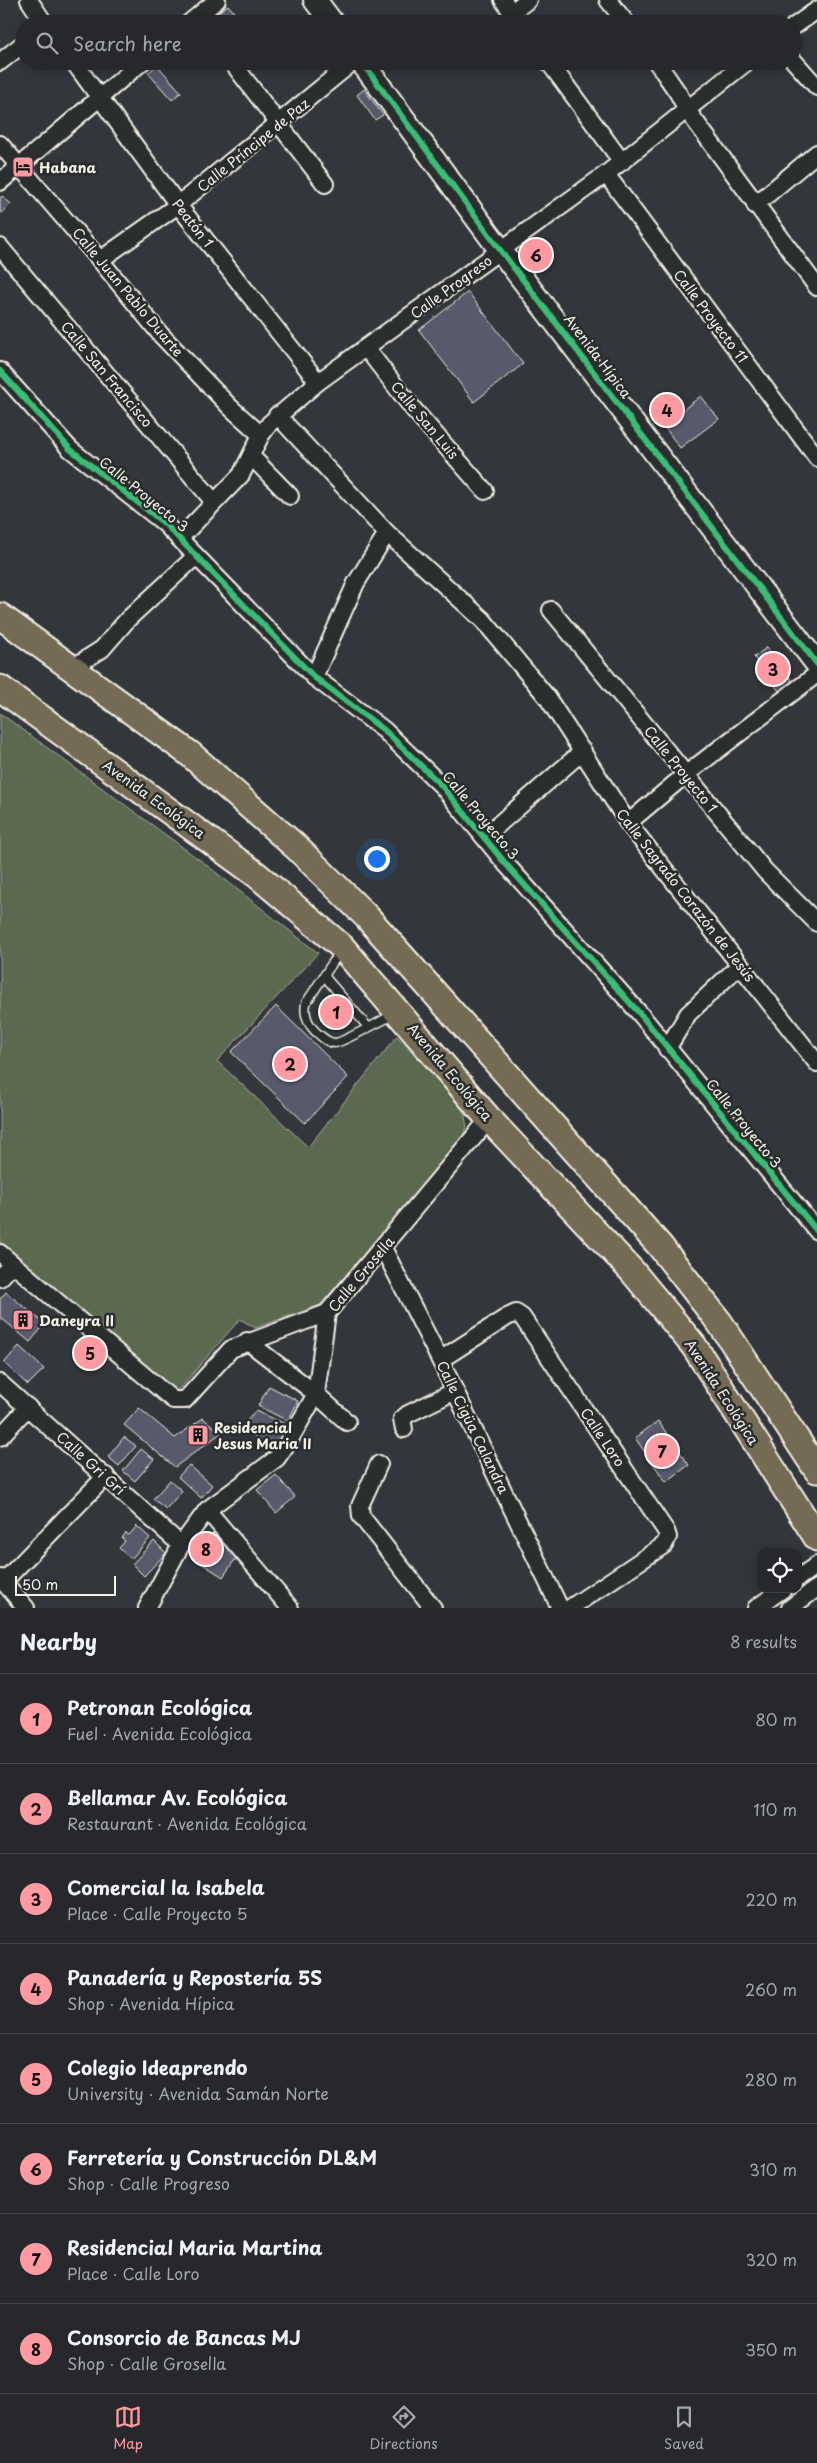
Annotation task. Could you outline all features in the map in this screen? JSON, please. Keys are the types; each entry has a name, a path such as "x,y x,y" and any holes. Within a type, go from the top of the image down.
{"main road":[{"path":"0,616 190,754 296,847 367,917 660,1246 720,1323 817,1470"},
{"name":"Avenida Ecológica","path":"0,688 36,712 257,874 342,947 489,1119 632,1271 694,1346 817,1538"}],"street":[{"path":"29,0 39,15"},
{"path":"202,15 217,0"},
{"path":"315,0 326,15"},
{"path":"512,12 528,0"},
{"path":"608,0 620,15"},
{"path":"802,21 817,10"},
{"path":"0,62 15,50"},
{"name":"Peatón 1","path":"80,70 178,205 318,382"},
{"path":"0,182 133,70"},
{"path":"238,70 325,184"},
{"name":"Calle Príncipe de Paz","path":"100,260 178,205 343,70"},
{"name":"Avenida Hípica","path":"368,70 502,251 817,664"},
{"path":"555,70 622,162"},
{"path":"662,70 687,110 817,287"},
{"name":"Calle Progreso","path":"180,538 241,475 261,435 277,415 318,382 502,251 622,162 737,70"},
{"path":"802,70 817,87"},
{"name":"Calle Juan Pablo Duarte","path":"0,144 100,260 161,335 230,407 261,435"},
{"path":"755,205 817,153"},
{"name":"Calle Proyecto 11","path":"606,174 817,458"},
{"name":"Calle San Francisco","path":"0,247 214,502"},
{"name":"Calle San Luis","path":"366,348 414,410 485,491"},
{"name":"Calle Proyecto 3","path":"0,371 74,452 158,518 180,538 314,677 384,730 442,786 484,837 641,1014 667,1049 817,1231"},
{"name":"Calle Sagrado Corazón de Jesús","path":"277,415 387,533 483,620 547,697 628,823 817,1063"},
{"path":"251,456 290,496"},
{"path":"314,677 356,583 387,533"},
{"path":"72,668 102,649 128,618 196,556"},
{"name":"Calle Proyecto 1","path":"552,610 765,871 817,923"},
{"path":"628,823 685,775 817,674"},
{"path":"484,837 583,751"},
{"path":"667,1049 688,1014 740,965"},
{"name":"Calle Grosella","path":"146,1608 181,1545 207,1510 277,1458 316,1394 327,1313 489,1119"},
{"name":"Calle Cigüa Calandra","path":"383,1248 440,1360 560,1608"},
{"path":"0,1278 6,1259 173,1400 185,1400 231,1349 247,1342 262,1339 327,1313"},
{"name":"Calle Loro","path":"440,1360 507,1316 516,1313 522,1317 666,1531 668,1537 664,1545 570,1608"},
{"path":"247,1342 316,1394 346,1422"},
{"name":"Calle Gri Grí","path":"0,1383 181,1545"},
{"path":"404,1429 402,1419 408,1414 455,1391"},
{"path":"0,1437 28,1407"},
{"path":"379,1464 360,1506 361,1516 433,1608"},
{"path":"26,1608 2,1580 106,1476"},
{"path":"207,1510 284,1606"},
{"path":"802,1575 817,1565"},
{"path":"790,1608 817,1588"},
{"path":"756,1608 777,1593"}],"lane":[{"path":"342,947 325,977 306,1003 305,1012 312,1029 333,1043 342,1042 368,1026 399,1012"},
{"path":"325,977 368,1026"}],"green space":[{"path":"0,713 204,863 318,953 217,1061 308,1147 397,1036 463,1106 467,1127 458,1145 320,1305 255,1328 240,1319 176,1393 0,1242"}],"building":[{"path":"228,5 236,15 214,15"},
{"path":"151,70 161,70 181,92 172,100 148,73"},
{"path":"364,89 383,115 375,120 357,95"},
{"path":"2,196 11,204 0,214 0,198"},
{"path":"537,243 549,258 536,268 524,252"},
{"path":"468,292 523,364 474,402 419,330"},
{"path":"672,396 682,410 663,425 652,411"},
{"path":"701,396 719,419 680,448 663,425"},
{"path":"767,647 792,681 779,691 754,657"},
{"path":"276,1006 348,1077 305,1123 231,1052"},
{"name":"Daneyra II","path":"6,1292 45,1324 30,1342 0,1317 0,1299"},
{"path":"19,1346 44,1369 28,1385 4,1363"},
{"path":"269,1386 298,1401 288,1421 258,1406"},
{"name":"Residencial Jesus Maria II","path":"139,1408 175,1438 203,1418 221,1433 175,1467 124,1425"},
{"path":"255,1411 288,1425 283,1436 264,1450 245,1423"},
{"path":"658,1421 689,1465 666,1482 635,1438"},
{"path":"124,1437 136,1446 119,1466 108,1457"},
{"path":"141,1449 154,1459 135,1481 123,1471"},
{"path":"189,1465 212,1485 201,1498 178,1477"},
{"path":"276,1475 295,1497 276,1513 257,1490"},
{"path":"170,1480 182,1491 166,1509 153,1499"},
{"path":"137,1526 150,1538 131,1559 119,1548 125,1541 122,1538 126,1533 129,1535"},
{"path":"213,1533 236,1558 223,1577 195,1559"},
{"path":"154,1541 166,1553 144,1576 132,1564"}],"cycle path":[{"path":"368,70 501,251 817,664"},
{"path":"0,371 70,449 164,523 314,677 384,730 442,786 505,863 641,1015 817,1231"}],"place":[{"name":"Habana","path":"23,167"},
{"name":"Ferretería y Construcción DL&M","path":"536,255"},
{"name":"Panadería y Repostería 5S","path":"667,410"},
{"name":"Comercial la Isabela","path":"773,669"},
{"name":"Petronan Ecológica","path":"336,1012"},
{"name":"Bellamar Av. Ecológica","path":"290,1064"},
{"name":"Daneyra II","path":"23,1320"},
{"name":"Colegio Ideaprendo","path":"90,1353"},
{"name":"Residencial Jesus Maria II","path":"198,1435"},
{"name":"Residencial Maria Martina","path":"662,1451"},
{"name":"Consorcio de Bancas MJ","path":"206,1549"}]}
